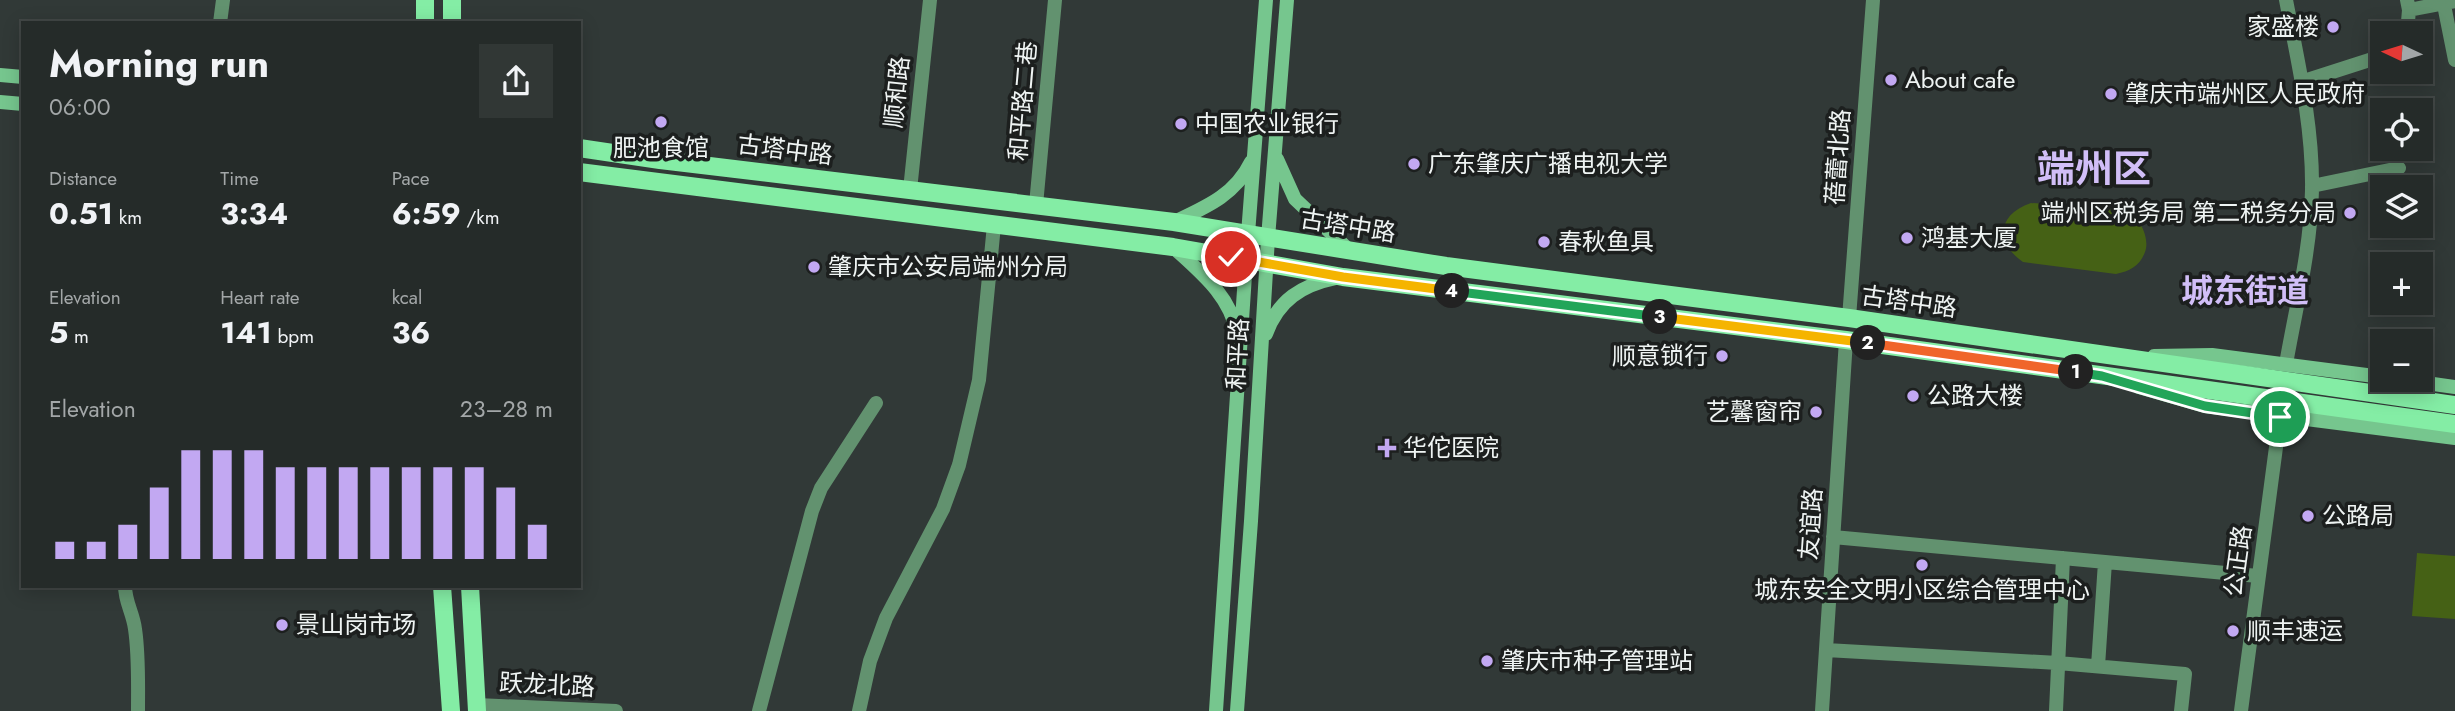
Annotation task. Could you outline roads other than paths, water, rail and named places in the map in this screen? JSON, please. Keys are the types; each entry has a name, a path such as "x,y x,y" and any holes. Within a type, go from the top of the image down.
{"main road":[{"path":"425,0 425,21"},
{"path":"452,0 452,21"},
{"name":"和平路","path":"1216,711 1266,0"},
{"name":"和平路","path":"1237,711 1268,238 1287,0"},
{"path":"0,75 21,77"},
{"path":"0,102 21,104"},
{"name":"古塔中路","path":"581,148 1174,222 1446,266 1849,318 2455,405"},
{"path":"1174,222 1225,196 1239,183 1255,155"},
{"path":"1276,155 1295,199 1351,251"},
{"path":"659,182 660,160"},
{"name":"古塔中路","path":"581,172 1173,247 1343,277 1846,340 2455,424"},
{"path":"1173,247 1210,281 1228,305 1235,322 1240,352"},
{"path":"1446,266 1446,290"},
{"path":"1260,352 1270,322 1281,305 1307,286 1343,277"},
{"name":"古塔中路","path":"2108,356 2212,355 2370,375"},
{"name":"古塔中路","path":"2102,376 2205,406 2455,438"},
{"path":"2433,384 2455,387"},
{"path":"442,588 451,711"},
{"path":"470,588 477,708"}],"street":[{"path":"220,21 223,0"},
{"name":"顺和路","path":"910,190 930,0"},
{"name":"和平路二巷","path":"1036,205 1055,0"},
{"name":"蓓蕾北路","path":"1849,318 1873,0"},
{"path":"2286,0 2311,143 2312,186 2308,232 2286,364"},
{"path":"2408,5 2448,2 2455,60"},
{"path":"2301,82 2370,60"},
{"path":"2312,186 2399,168"},
{"path":"859,711 870,661 886,618 943,509 963,454 979,380 994,225"},
{"name":"友谊路","path":"1822,711 1846,340"},
{"path":"759,711 816,499 876,403"},
{"name":"公正路","path":"2241,711 2280,417"},
{"path":"1833,537 2258,576"},
{"path":"2056,711 2063,558"},
{"path":"2098,666 2105,562"},
{"path":"125,588 125,601 134,623 138,648 138,711"},
{"path":"1826,650 2058,663 2185,674 2181,711"},
{"name":"跃龙北路","path":"477,708 616,711"}],"place":[{"name":"家盛楼","path":"2333,27"},
{"name":"About cafe","path":"1891,80"},
{"name":"肇庆市端州区人民政府","path":"2111,94"},
{"name":"肥池食馆","path":"661,122"},
{"name":"中国农业银行","path":"1181,124"},
{"name":"广东肇庆广播电视大学","path":"1414,164"},
{"name":"端州区税务局 第二税务分局","path":"2350,213"},
{"name":"鸿基大厦","path":"1907,238"},
{"name":"春秋鱼具","path":"1544,242"},
{"name":"肇庆市公安局端州分局","path":"814,267"},
{"name":"顺意锁行","path":"1722,356"},
{"name":"公路大楼","path":"1913,396"},
{"name":"艺馨窗帘","path":"1816,412"},
{"name":"华佗医院","path":"1387,448"},
{"name":"公路局","path":"2308,516"},
{"name":"城东安全文明小区综合管理中心","path":"1922,565"},
{"name":"景山岗市场","path":"282,625"},
{"name":"顺丰速运","path":"2233,631"},
{"name":"肇庆市种子管理站","path":"1487,661"}],"district":[{"name":"端州区","path":"2094,169"},
{"name":"城东街道","path":"2245,291"}]}
